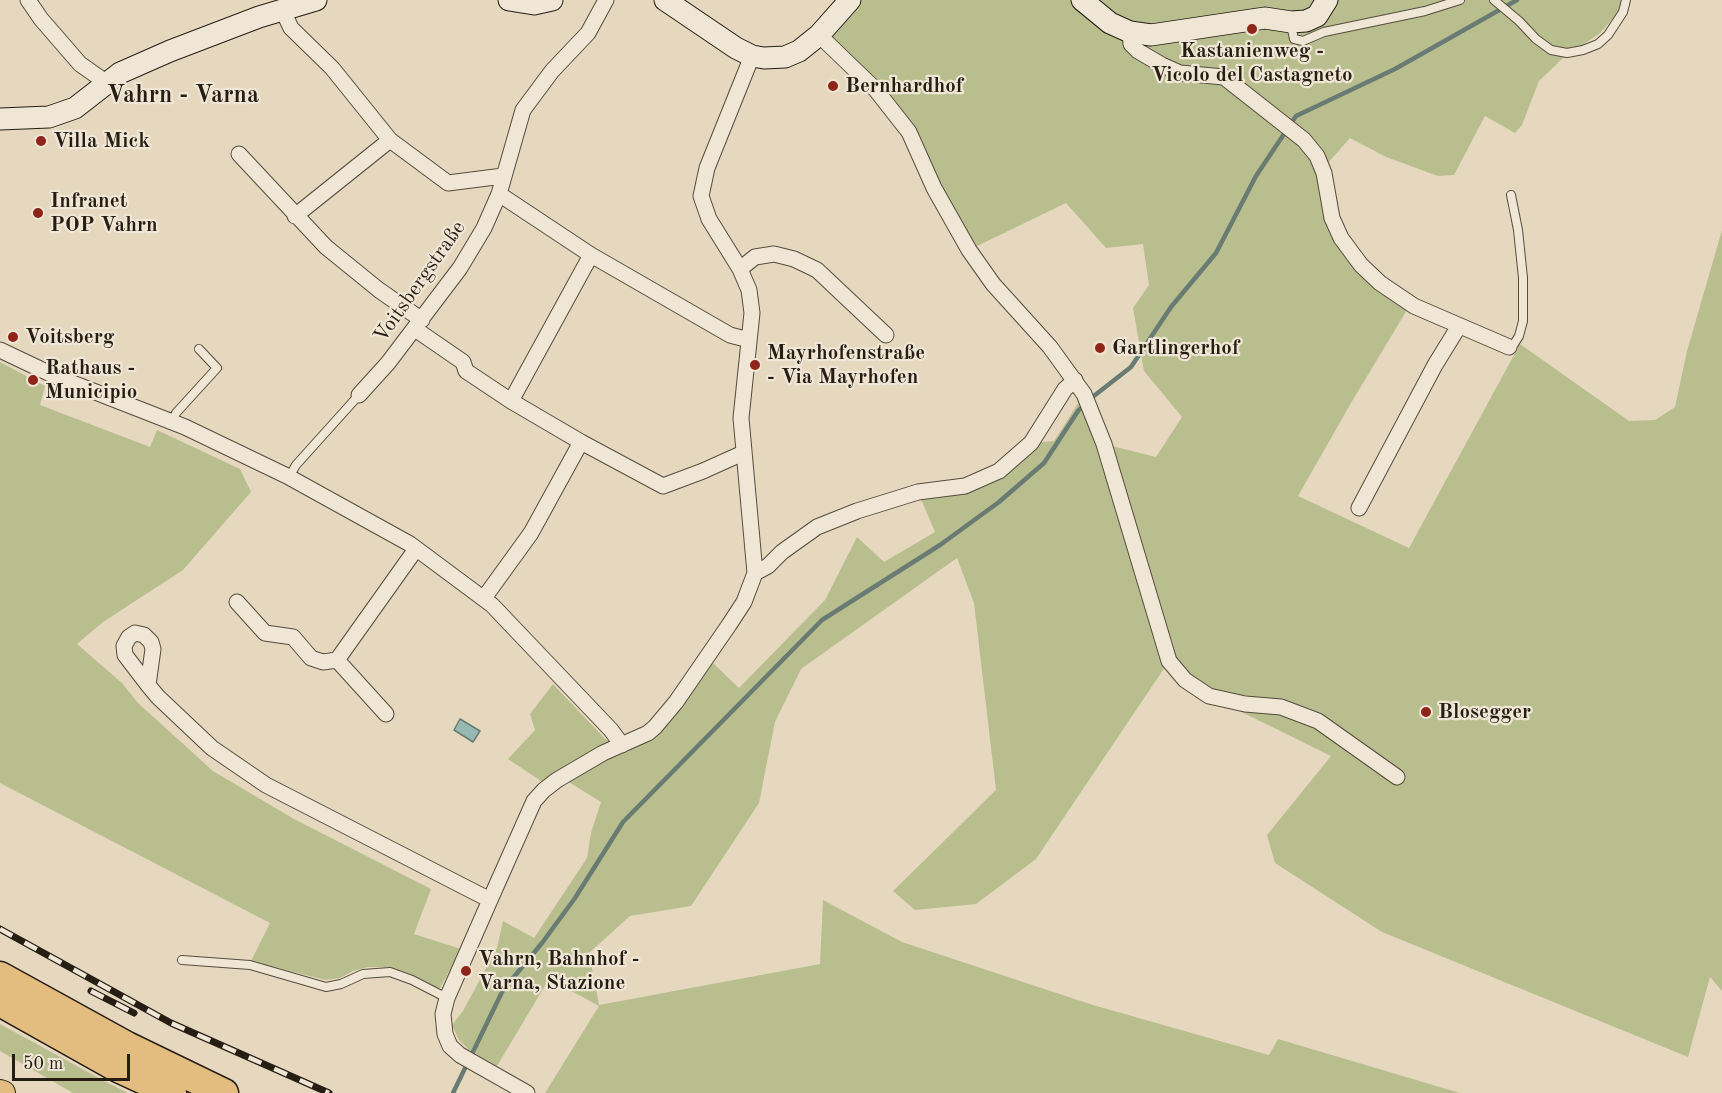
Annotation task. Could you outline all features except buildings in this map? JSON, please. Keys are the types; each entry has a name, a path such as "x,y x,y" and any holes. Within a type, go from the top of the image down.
{"highway":[{"path":"0,975 126,1046 224,1093"},
{"path":"0,1002 116,1067 172,1093"}],"street":[{"path":"28,0 41,19 80,64 107,83"},
{"path":"0,119 49,117 75,108 120,73 170,51 282,9 316,0"},
{"path":"509,0 534,4 552,0"},
{"name":"Voitsbergstraße","path":"358,395 388,363 460,268 484,228 499,195 523,110 552,71 588,33 606,0"},
{"path":"665,0 736,48 752,56 764,58 785,57 799,51 819,35 850,0"},
{"path":"1082,0 1110,22 1130,32 1151,35 1264,18 1291,22 1306,21 1317,16 1327,0"},
{"path":"282,9 291,28 332,68 390,140 448,183 503,176"},
{"path":"1130,32 1131,44 1138,51 1180,73 1224,77 1298,136 1317,156 1324,173 1332,218 1341,238 1361,266 1380,284 1414,306 1509,347"},
{"path":"819,35 876,90 909,132 934,188 969,250 993,284 1050,347 1084,394 1104,444 1169,661 1185,680 1209,696 1245,704 1281,707 1318,721 1397,777"},
{"path":"527,1093 460,1055 450,1046 445,1035 443,1014 447,998 489,900 534,801 557,780 656,727 676,702 744,602 755,573 741,418 752,313 749,290 740,269 709,219 701,196 707,168 752,56"},
{"path":"295,216 390,140"},
{"path":"239,154 326,247 463,362 466,371 511,401 663,486 688,478 743,453"},
{"path":"499,195 591,255 730,335 749,340"},
{"path":"740,269 755,257 774,254 794,259 817,270 886,335"},
{"path":"511,401 591,255"},
{"path":"1359,508 1435,365 1459,326"},
{"path":"0,350 57,377 172,422 289,477 416,549 484,598 588,705 622,745"},
{"path":"755,573 768,566 782,552 817,527 857,511 918,492 965,486 999,471 1031,443 1065,388 1075,380"},
{"path":"484,598 531,533 581,442"},
{"path":"237,602 265,633 293,637 311,658 324,662 337,660 416,549"},
{"path":"337,660 386,714"},
{"path":"148,685 212,748 266,785 489,900"}],"lane":[{"path":"1291,22 1294,39 1303,42 1324,32 1425,11 1460,0"},
{"path":"1494,0 1551,50 1567,53 1598,44 1608,35 1623,12 1626,0"},
{"path":"1509,347 1519,336 1523,321 1521,254 1511,195"},
{"path":"172,422 176,413 217,368 199,349"},
{"name":"Voitsbergstraße","path":"289,477 296,465 358,395"},
{"path":"182,960 250,965 326,987 340,984 363,974 390,972 412,980 447,998"}],"green space":[{"path":"850,0 1630,0 1599,34 1564,57 1539,81 1522,125 1515,133 1485,116 1454,175 1438,176 1386,157 1350,138 1321,171 1327,220 1407,310 1298,496 1409,548 1520,344 1629,421 1655,420 1675,407 1687,351 1722,230 1722,991 1710,977 1688,1057 1382,932 1275,863 1267,835 1331,756 1209,696 1169,661 1036,859 976,904 915,910 893,891 996,790 974,603 957,558 801,669 775,722 759,803 691,906 630,916 589,953 599,1005 820,964 823,900 902,942 1093,1005 1269,1055 1278,1039 1460,1093 545,1093 599,1006 549,979 497,1066 469,1050 459,1040 452,1025 463,1011 497,948 503,921 534,938 587,858 591,833 601,802 567,781 547,785 508,759 535,730 530,714 553,684 605,739 619,747 639,746 661,732 713,663 739,688 825,600 857,537 884,562 935,532 918,492 965,486 1031,443 1054,441 1084,394 1104,444 1156,457 1182,417 1144,371 1133,308 1149,285 1143,244 1106,248 1066,203 969,250 909,132 819,35"},
{"path":"0,362 45,386 40,405 150,447 157,430 240,469 251,492 183,570 103,622 77,644 122,683 138,703 213,771 294,819 431,889 414,934 461,949 440,988 390,967 368,967 340,978 325,980 251,961 270,923 0,783"},
{"path":"0,1024 128,1093 73,1093 0,1051"}],"water":[{"path":"460,719 480,731 473,742 454,730"}],"waterway":[{"path":"1090,399 1131,367 1171,307 1216,253 1256,176 1296,116 1395,69 1517,0"},
{"path":"453,1093 503,990 575,898 623,822 822,620 940,545 999,502 1044,463 1084,405"}],"railway":[{"path":"0,929 171,1023 329,1093"},
{"path":"91,991 134,1013"}],"place":[{"name":"Kastanienweg - Vicolo del Castagneto","path":"1252,29"},
{"name":"Bernhardhof","path":"833,86"},
{"name":"Villa Mick","path":"41,141"},
{"name":"Infranet POP Vahrn","path":"38,213"},
{"name":"Voitsberg","path":"13,337"},
{"name":"Gartlingerhof","path":"1100,348"},
{"name":"Mayrhofenstraße - Via Mayrhofen","path":"755,365"},
{"name":"Rathaus - Municipio","path":"33,380"},
{"name":"Blosegger","path":"1426,712"},
{"name":"Vahrn, Bahnhof - Varna, Stazione","path":"466,971"}],"district":[{"name":"Vahrn - Varna","path":"183,96"}]}
